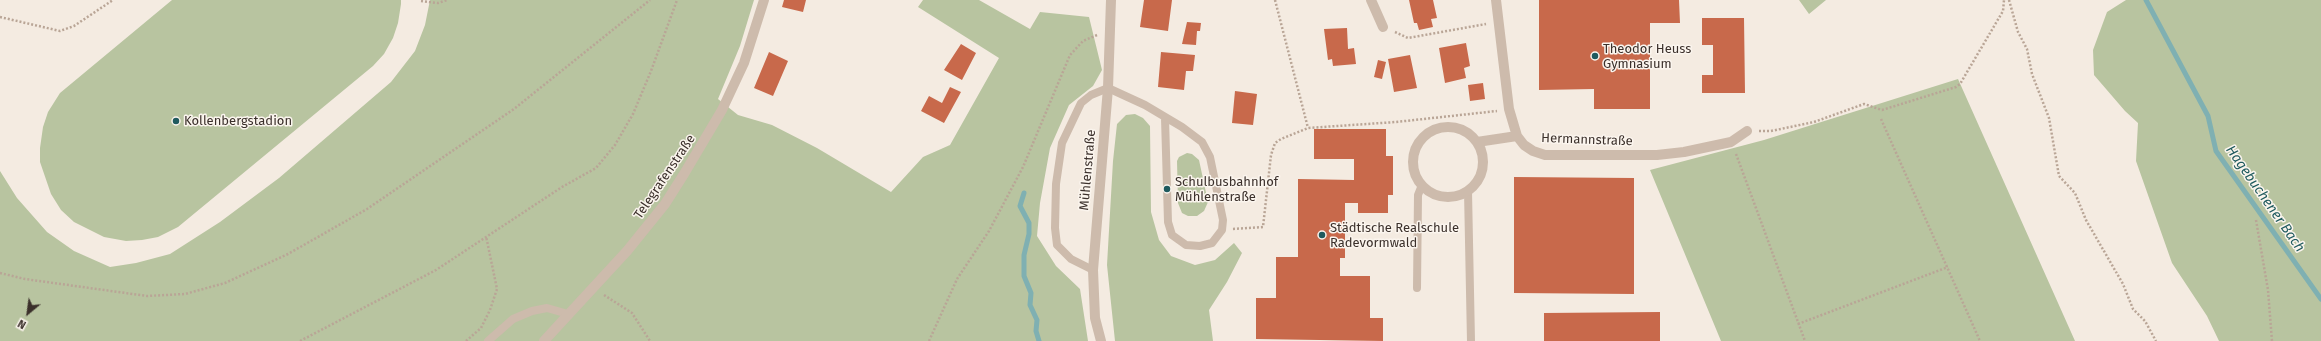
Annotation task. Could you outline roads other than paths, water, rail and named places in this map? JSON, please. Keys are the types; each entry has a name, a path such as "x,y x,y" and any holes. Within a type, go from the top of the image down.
{"street":[{"name":"Telegrafenstraße","path":"544,341 627,251 661,209 703,143 744,63 764,0"},
{"name":"Mühlenstraße","path":"1101,341 1095,318 1092,270 1108,88 1111,0"},
{"path":"1371,0 1384,27"},
{"name":"Hermannstraße","path":"1496,0 1509,109 1517,136 1524,145 1533,151 1545,154 1657,155 1684,152 1731,142 1747,131"},
{"path":"1453,128 1468,133 1477,142 1482,152 1483,168 1476,184 1468,192 1454,197 1442,197 1432,193 1422,185 1414,172 1413,160 1417,146 1426,135 1438,129 1453,128"},
{"path":"1477,142 1517,136"}],"lane":[{"path":"1092,270 1071,259 1058,245 1055,228 1056,184 1062,143 1081,103 1091,95 1108,88 1128,96 1165,118 1202,142 1210,157 1222,220 1222,230 1212,243 1200,246 1186,245 1172,235 1168,222 1165,118"},
{"path":"1417,288 1418,194 1422,185"},
{"path":"1468,192 1470,341"},
{"path":"488,341 513,319 532,311 547,308 568,314"}],"waterway":[{"name":"Hagebuchener Bach","path":"2146,0 2208,116 2216,151 2321,299"},
{"path":"1024,193 1020,206 1029,223 1029,234 1024,255 1024,276 1031,293 1030,305 1037,320 1036,331 1039,341"}],"place":[{"name":"Theodor Heuss Gymnasium","path":"1595,56"},
{"name":"Kollenbergstadion","path":"176,121"},
{"name":"Schulbusbahnhof Mühlenstraße","path":"1167,189"},
{"name":"Städtische Realschule Radevormwald","path":"1322,235"}]}
